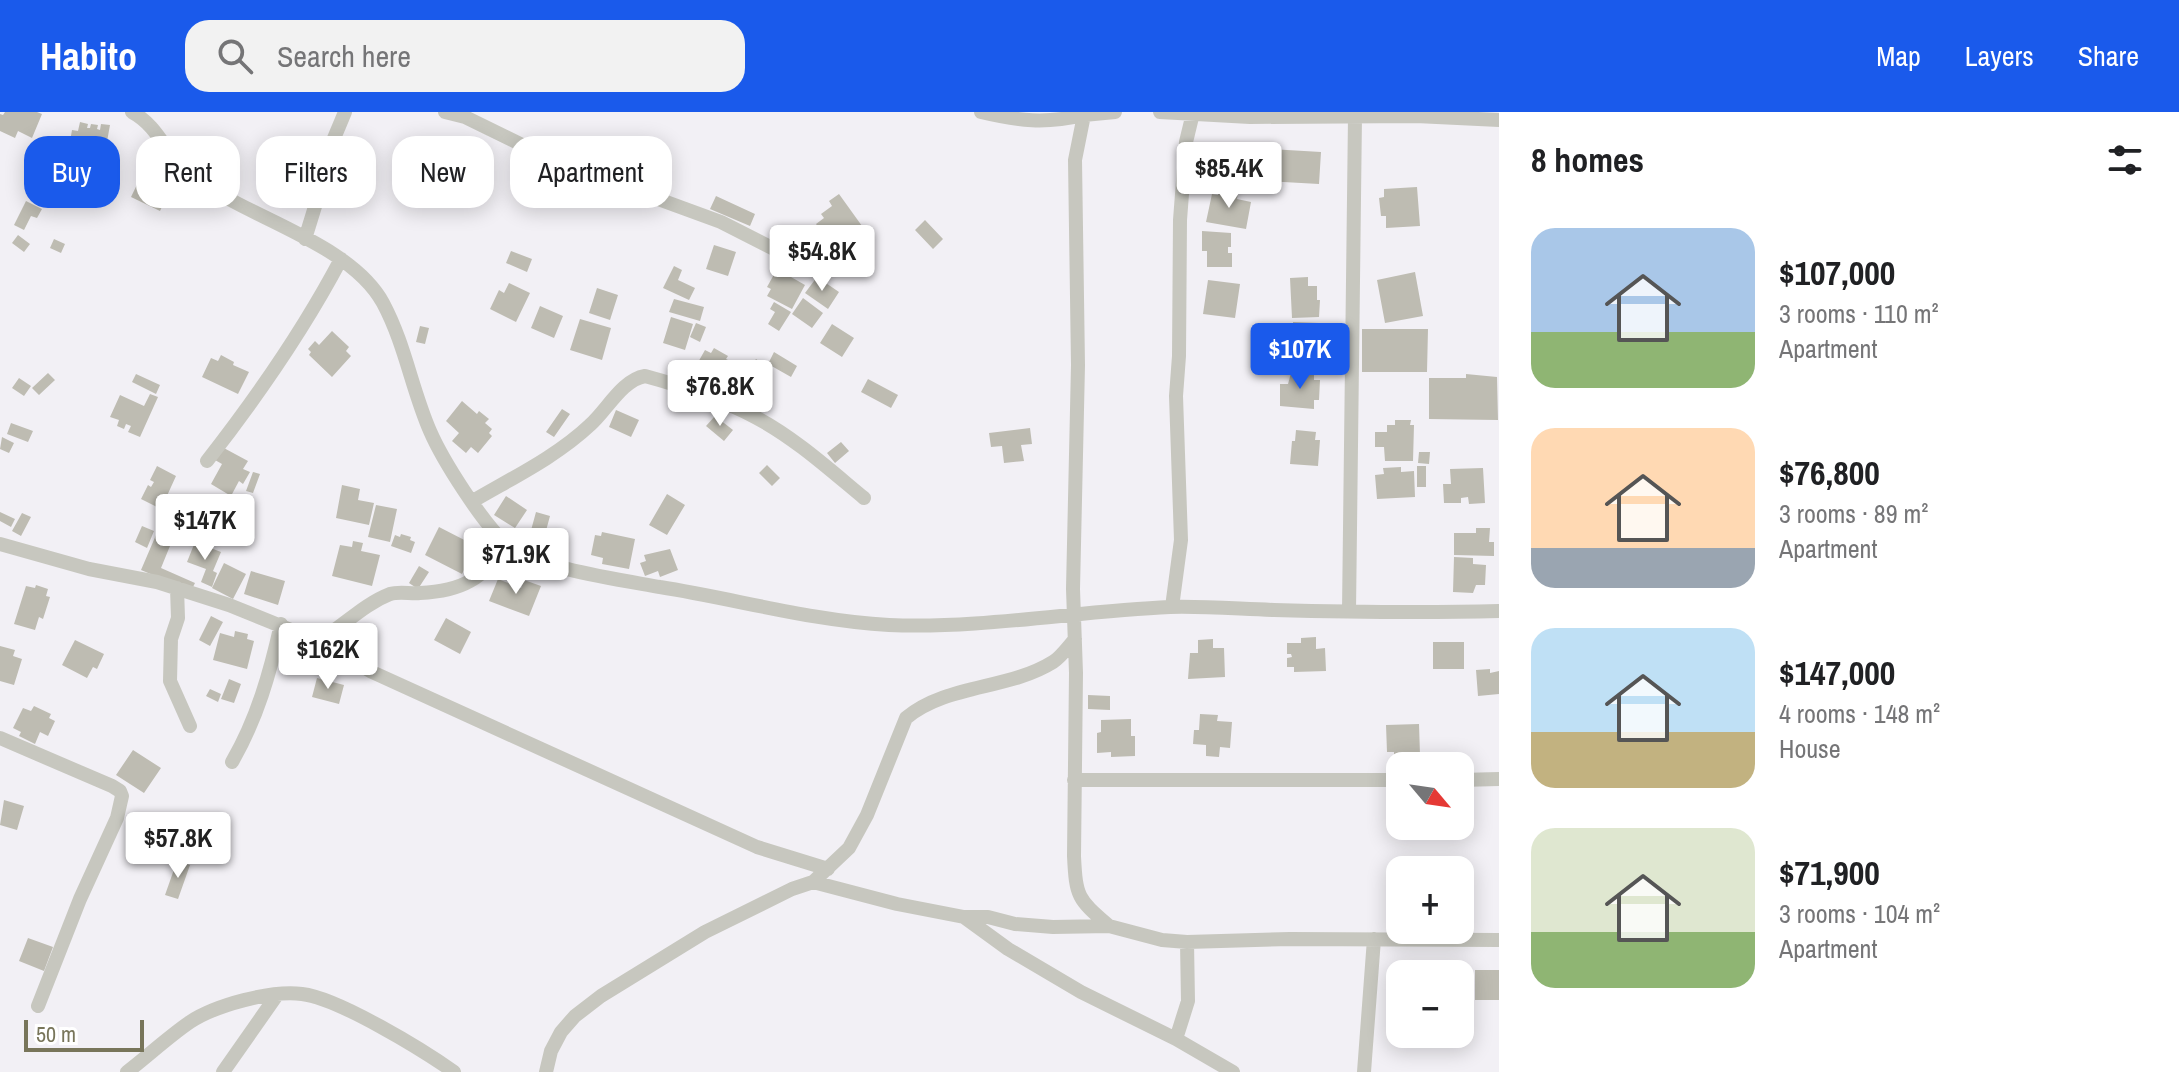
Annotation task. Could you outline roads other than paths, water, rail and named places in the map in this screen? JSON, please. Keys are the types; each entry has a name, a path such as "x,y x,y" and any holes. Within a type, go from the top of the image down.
{"street":[{"path":"132,112 142,117 160,135 184,170 207,187 353,267 382,299 408,363 429,430 454,475 509,546 571,570 850,621 891,625 1172,607 1499,611"},
{"path":"305,239 317,200 322,167 345,112"},
{"path":"445,112 465,117 570,167 721,222 780,252 799,253 822,246"},
{"path":"981,112 1030,122 1115,112"},
{"path":"1160,112 1250,117 1499,120"},
{"path":"1172,607 1181,540 1176,396 1180,220 1186,142 1193,113"},
{"path":"1084,115 1075,160 1078,365 1074,615 1075,883 1080,902 1109,926"},
{"path":"1349,611 1355,116"},
{"path":"207,461 279,364 341,259"},
{"path":"473,501 572,440 607,409 624,387 635,378 645,376 708,397 757,418 797,444 864,498"},
{"path":"0,544 89,569 133,576 177,588 281,624 400,685 757,847 828,869"},
{"path":"318,641 333,633 352,616 393,593 449,592 470,582 491,566 509,546"},
{"path":"177,588 178,618 171,639 170,681 190,726"},
{"path":"232,762 257,711 281,624"},
{"path":"546,1072 551,1051 561,1032 575,1016 601,996 705,932 792,889 813,882 828,869 849,848 867,815 906,718 915,710 952,695 1032,672 1056,660 1075,639"},
{"path":"1,740 112,786 122,796 117,818 85,885 38,1006"},
{"path":"1474,780 1499,779"},
{"path":"1074,780 1386,780"},
{"path":"813,882 897,904 964,917 988,917 1015,924 1053,927 1109,926 1162,940 1499,940"},
{"path":"964,917 1008,949 1067,984 1176,1039 1233,1072"},
{"path":"1364,1072 1374,939"},
{"path":"1176,1039 1188,1001 1187,942"},
{"path":"127,1072 192,1021 265,995 302,993 327,1001 454,1072"},
{"path":"223,1072 277,995"}]}
